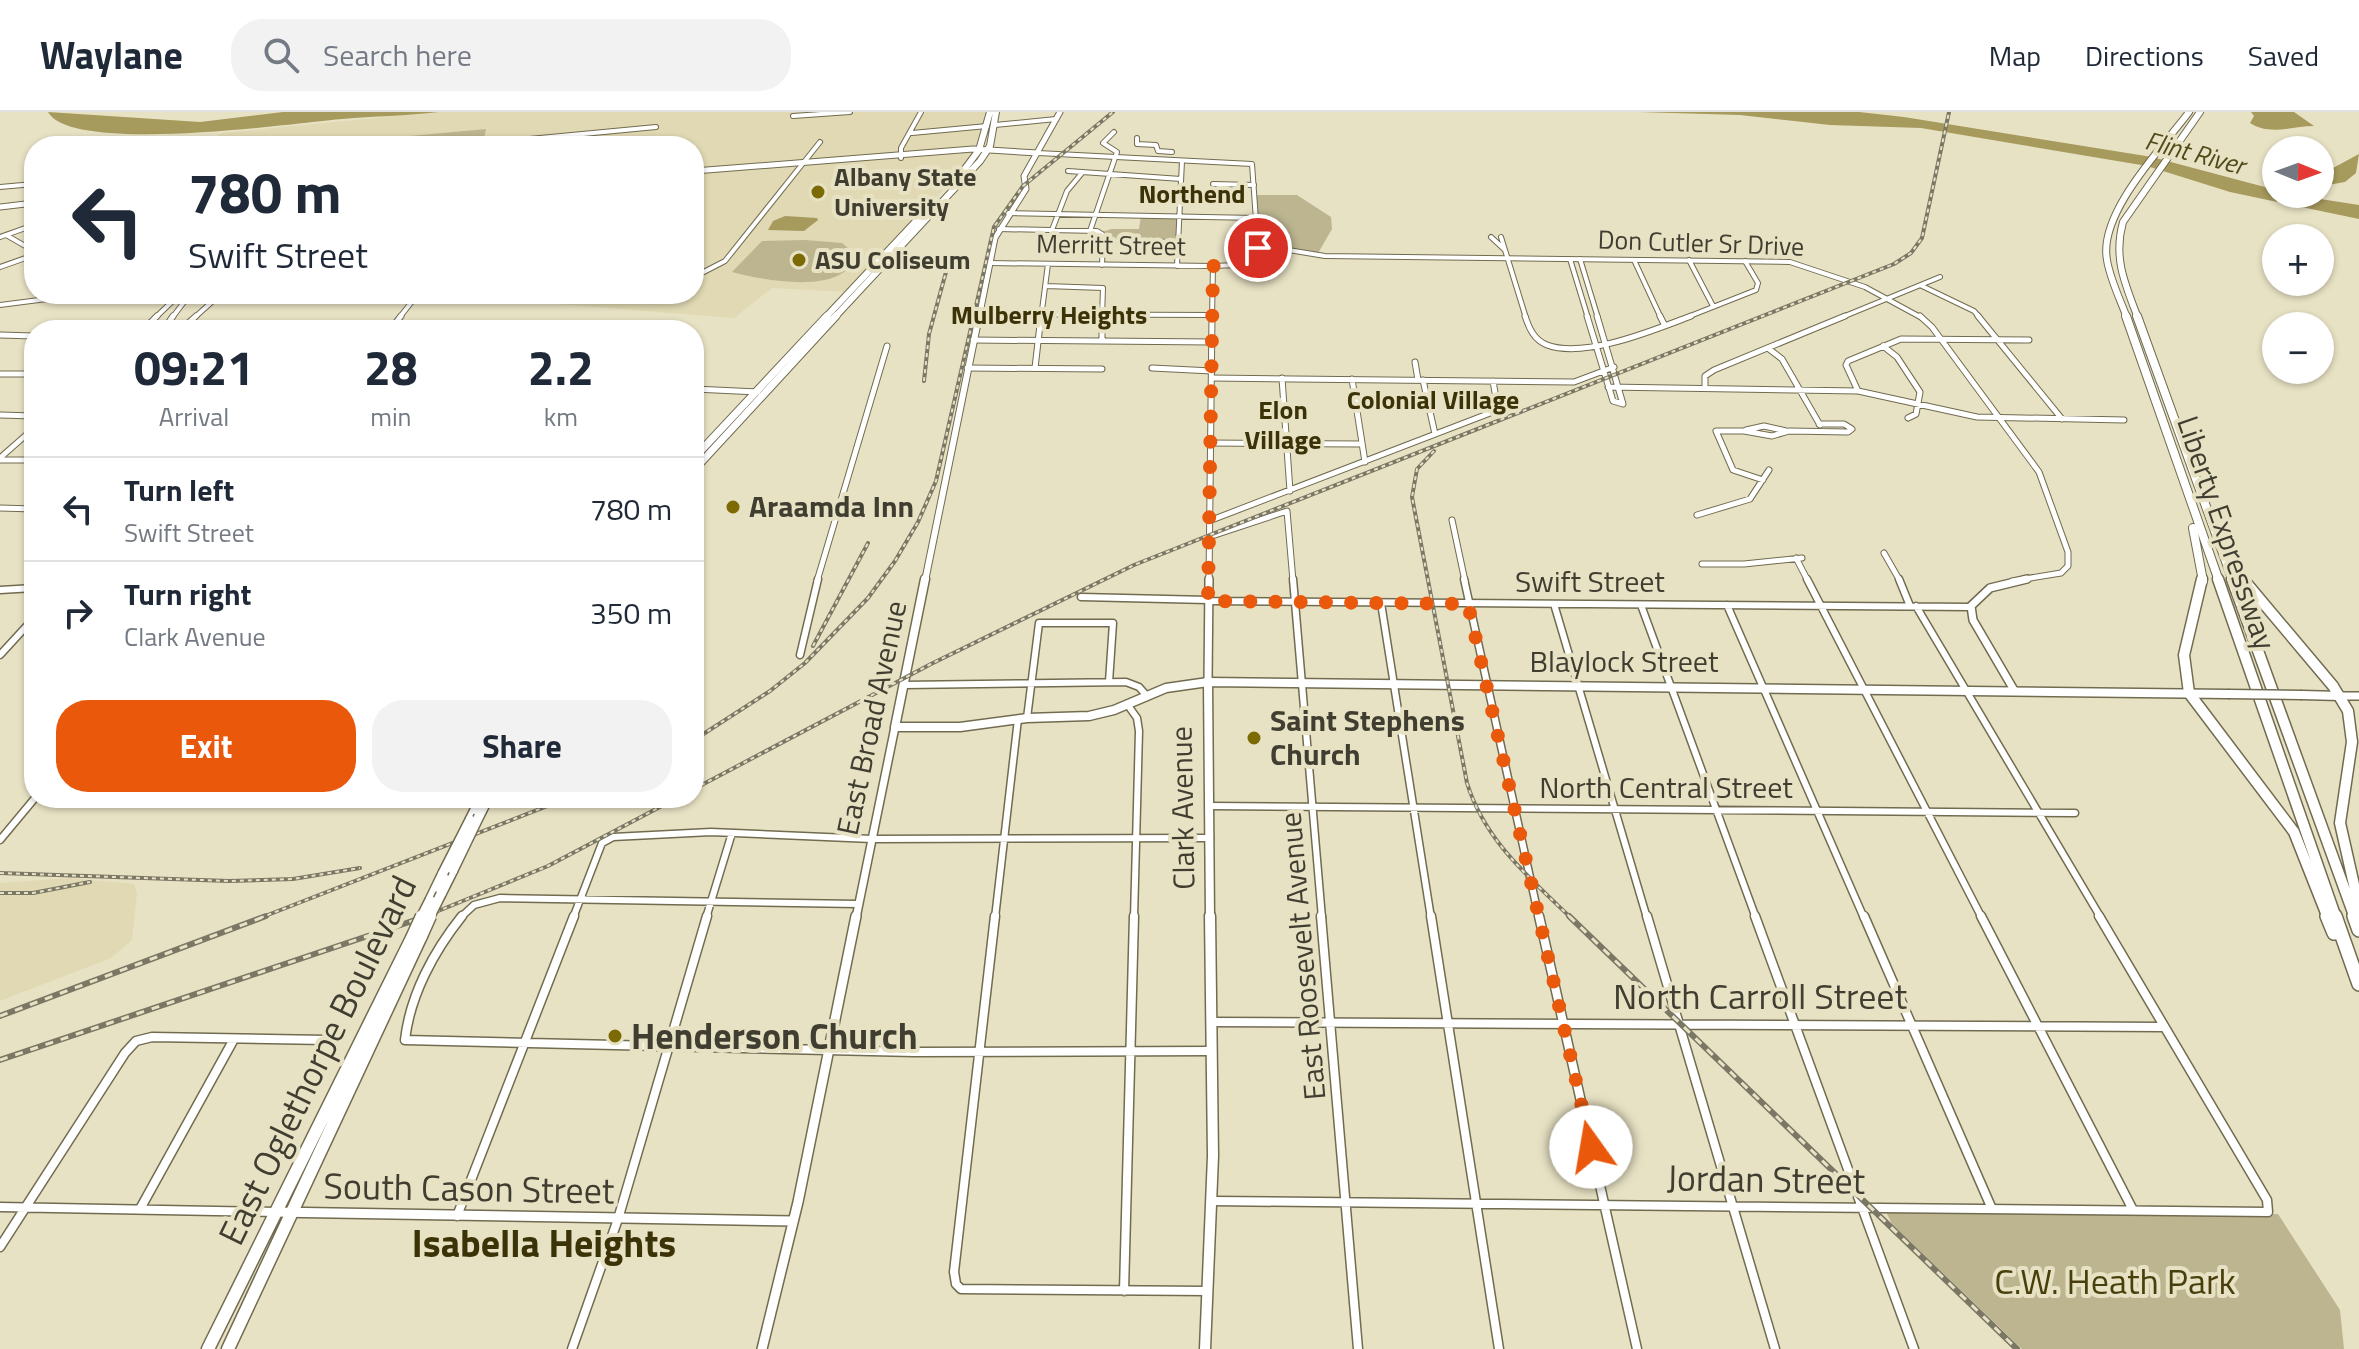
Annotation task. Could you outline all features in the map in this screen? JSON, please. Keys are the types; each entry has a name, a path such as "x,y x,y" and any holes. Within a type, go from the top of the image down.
{"highway":[{"name":"Liberty Expressway","path":"2189,112 2163,147 2122,225 2117,243 2118,264 2359,930"},
{"name":"Liberty Expressway","path":"2200,112 2109,227 2106,258 2359,984"},
{"path":"2193,473 2248,588 2340,696 2348,711 2352,730 2341,829 2359,907"},
{"path":"2187,495 2203,583 2184,655 2189,693 2294,832 2359,993"}],"main road":[{"path":"704,448 760,392 983,150 995,125 991,123 993,112"},
{"path":"704,458 760,392 983,150 993,112"},
{"name":"East Broad Avenue","path":"895,727 989,263 999,229 1026,189 1024,176 1060,112"},
{"path":"704,171 793,164 807,159 825,161 983,150"},
{"path":"712,171 807,159 983,150 1038,153"},
{"path":"962,153 974,158"},
{"path":"0,207 24,204"},
{"name":"Blaylock Street","path":"895,727 960,727 1022,718 1089,716 1166,688 1208,682 2340,696"},
{"name":"Clark Avenue","path":"1205,1349 1212,1201 1208,682"},
{"name":"East Oglethorpe Boulevard","path":"228,1349 294,1212 417,937 430,900 448,872 478,808"},
{"name":"East Oglethorpe Boulevard","path":"474,818 481,808"},
{"name":"East Oglethorpe Boulevard","path":"208,1349 275,1212 441,894 448,872"}],"street":[{"path":"793,116 850,112"},
{"path":"901,154 921,112"},
{"path":"995,125 1056,119"},
{"path":"912,133 987,126"},
{"path":"562,136 656,127"},
{"path":"1090,231 1116,151 1103,143 1114,132"},
{"path":"1137,141 1156,145 1158,151 1172,152"},
{"path":"704,272 725,261 820,142"},
{"path":"1147,159 1151,145"},
{"path":"1038,153 1252,165 1258,245"},
{"path":"1177,266 1182,161"},
{"path":"1068,171 1181,179"},
{"path":"1052,230 1067,191 1082,173"},
{"path":"1213,184 1254,185"},
{"path":"1,188 24,185"},
{"path":"1008,213 1256,218"},
{"path":"3,236 24,229"},
{"path":"999,229 1100,232 1103,241 1102,265"},
{"path":"3,236 24,248"},
{"path":"1491,237 1505,250"},
{"path":"1501,237 1535,340 1549,346 1607,345 1759,288 1745,261"},
{"path":"1103,241 1178,242"},
{"name":"Don Cutler Sr Drive","path":"1258,245 1317,255 1745,261 1809,265 1924,318 2044,481 2068,552 2068,566 2061,573 1997,584 1983,592 1971,607"},
{"name":"Merritt Street","path":"989,263 1233,266 1241,263 1258,245"},
{"path":"0,267 24,257"},
{"path":"1570,259 1608,387 1613,401 1621,404 1624,402 1580,259"},
{"path":"1634,260 1664,324"},
{"path":"1689,260 1713,306"},
{"path":"1035,368 1048,264"},
{"path":"1806,272 1809,265"},
{"name":"Clark Avenue","path":"1208,682 1213,266"},
{"path":"1705,388 1707,373 1940,277"},
{"path":"1046,286 1104,289 1102,341"},
{"path":"1922,286 1974,311 2062,419"},
{"path":"0,305 24,302"},
{"path":"153,320 170,304"},
{"path":"192,320 210,304"},
{"path":"398,320 410,304"},
{"path":"979,314 1212,315"},
{"path":"0,335 24,336"},
{"path":"1858,391 1847,363 1901,339 2029,340"},
{"path":"973,340 1212,342"},
{"path":"800,655 807,616 887,346"},
{"path":"1883,346 1897,357 1921,396 1916,414 1908,418"},
{"path":"1768,348 1782,359 1824,431"},
{"path":"1415,362 1435,434"},
{"path":"1152,368 1282,378 1574,382 1614,367"},
{"path":"967,368 1102,369"},
{"path":"0,374 24,374"},
{"path":"1282,378 1290,491"},
{"path":"1352,379 1365,462"},
{"path":"1209,521 1498,410 1493,381"},
{"path":"1608,387 1858,391 1967,416 2124,420"},
{"path":"704,389 760,392"},
{"path":"0,415 24,416"},
{"path":"1763,480 1733,470 1716,431 1744,431 1768,436 1789,431 1848,432 1852,429 1844,424 1819,424"},
{"path":"0,459 24,437"},
{"path":"1211,443 1361,444"},
{"path":"0,459 24,460"},
{"path":"1697,515 1750,499 1769,470"},
{"path":"0,508 24,509"},
{"name":"East Roosevelt Avenue","path":"1209,537 1287,511 1358,1349"},
{"path":"1452,520 1486,685 1637,1349"},
{"path":"1884,553 2164,1027"},
{"path":"1702,564 1744,564 1799,558 2133,1210"},
{"path":"0,590 24,588"},
{"path":"0,598 8,589"},
{"name":"Swift Street","path":"1081,597 1468,604 1971,607"},
{"path":"1381,603 1499,1349"},
{"path":"1554,604 1775,1349"},
{"path":"1641,605 1914,1349"},
{"path":"1727,605 1992,1209"},
{"path":"1971,607 1973,620 2014,690"},
{"path":"1109,682 1113,623 1039,623 1033,682 1022,718 1004,839 954,1272 956,1284 961,1289 1207,1291"},
{"path":"0,655 24,629"},
{"path":"904,685 1109,682 1133,684 1146,695"},
{"name":"Blaylock Street","path":"2340,696 2359,696"},
{"path":"1124,1291 1139,725 1127,704"},
{"name":"East Broad Avenue","path":"762,1349 793,1221 895,727"},
{"name":"North Central Street","path":"1210,806 2075,813"},
{"path":"0,840 27,808"},
{"path":"457,1216 602,843 613,837 630,834 732,833 872,839 1210,838"},
{"path":"572,1349 618,1219 732,833"},
{"path":"858,904 500,898 478,902 447,937 425,978 413,1004 405,1040 980,1052 1212,1051"},
{"name":"North Carroll Street","path":"1211,1022 2164,1027"},
{"name":"Jordan Street","path":"1212,1201 2268,1212 2164,1027"},
{"path":"0,1247 133,1044 152,1037 326,1040"},
{"path":"140,1209 234,1039"},
{"name":"South Cason Street","path":"0,1207 793,1221"}],"shaded area":[{"path":"48,112 200,122 283,112 439,112 234,130 139,134 97,132 65,125"},
{"name":"Albany State University","path":"439,112 989,112 983,138 971,161 846,292 772,288 734,318 558,304 704,304 704,136 218,136 221,133"},
{"path":"1639,112 1859,112 1904,117 2152,157 2262,186 2262,199 2147,166 1921,128 1830,125 1740,115"},
{"path":"2251,112 2294,112 2314,126 2265,129 2250,123 2254,116"},
{"path":"2359,154 2356,173 2345,182 2334,184 2334,167"},
{"path":"2334,201 2359,205 2359,219 2306,208 2334,208"},
{"path":"785,216 818,220 804,231 768,230 773,221"},
{"path":"69,878 134,884 137,893 132,940 111,958 0,1001 0,883"}],"green space":[{"path":"486,129 485,136 410,136"},
{"path":"1255,195 1297,195 1331,217 1332,229 1317,255 1259,245"},
{"path":"1141,216 1179,218 1178,241 1104,240 1101,232 1139,229"},
{"name":"ASU Coliseum","path":"762,241 842,243 855,254 849,267 837,276 821,281 762,279 732,272"},
{"name":"C.W. Heath Park","path":"1886,1212 2278,1214 2340,1310 2344,1349 2022,1349 1892,1224"}],"railway":[{"path":"704,734 770,691 805,663 868,598 895,561 918,522 936,481 994,227 1023,186 1113,112"},
{"path":"704,784 931,664 1134,565 1894,264 1911,253 1922,238 1949,112"},
{"path":"924,381 929,334 949,261"},
{"path":"1434,451 1417,469 1412,497 1467,783 1485,823 1510,857 1571,918"},
{"path":"813,646 868,543"},
{"path":"260,918 542,808"},
{"path":"421,918 548,866 658,808"},
{"path":"0,873 229,881 293,879 360,868"},
{"path":"0,893 33,893 90,882"},
{"path":"0,1016 266,916"},
{"path":"0,1060 427,916"},
{"path":"1569,916 2017,1349"}],"place":[{"name":"Albany State University","path":"818,192"},
{"name":"ASU Coliseum","path":"799,260"},
{"name":"Araamda Inn","path":"733,507"},
{"name":"Saint Stephens Church","path":"1254,738"},
{"name":"Henderson Church","path":"615,1036"}],"district":[{"name":"Northend","path":"1192,194"},
{"name":"Mulberry Heights","path":"1049,315"},
{"name":"Colonial Village","path":"1433,400"},
{"name":"Elon Village","path":"1283,425"},
{"name":"Isabella Heights","path":"544,1244"}],"route":[{"path":"1258,248 1237,265 1213,266 1208,601 1468,604 1591,1147"}],"water label":[{"name":"Flint River","path":"2195,153"}]}
